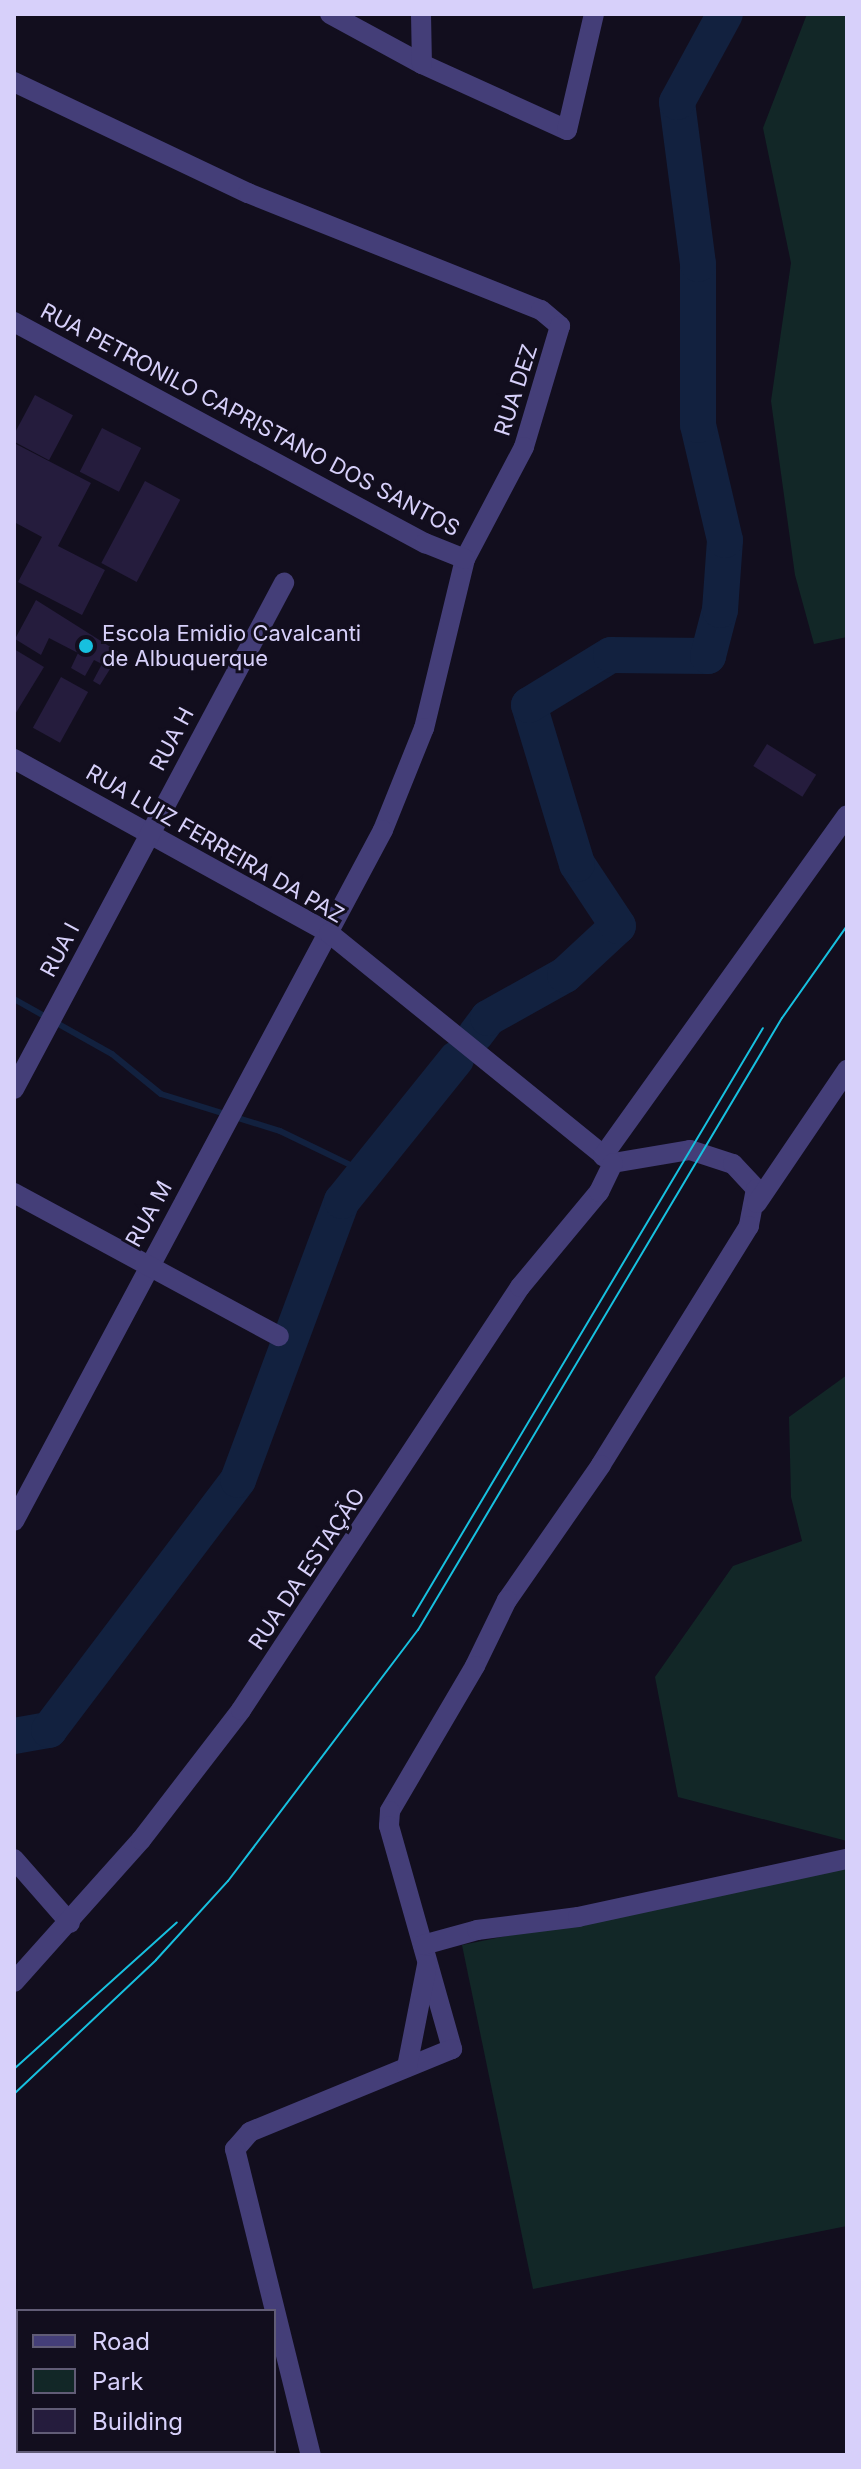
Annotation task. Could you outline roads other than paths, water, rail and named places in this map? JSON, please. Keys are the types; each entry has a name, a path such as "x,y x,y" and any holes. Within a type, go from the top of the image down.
{"street":[{"path":"330,14 422,64 567,130 594,14"},
{"path":"421,14 422,64"},
{"name":"RUA DEZ","path":"14,82 248,193 555,318 560,326 541,403 524,447 465,559 411,767 329,933"},
{"name":"RUA PETRONILO CAPRISTANO DOS SANTOS","path":"14,322 425,543 465,559"},
{"name":"RUA H","path":"149,833 284,583"},
{"name":"RUA LUIZ FERREIRA DA PAZ","path":"14,759 329,933 571,1133 608,1160"},
{"name":"RUA DA ESTAÇÃO","path":"14,1982 70,1923 241,1710 520,1287 599,1192 608,1160 847,815"},
{"name":"RUA I","path":"14,1089 149,833"},
{"name":"RUA M","path":"14,1521 146,1268 329,933"},
{"path":"275,2309 235,2149 250,2132 407,2067 448,2054 453,2040 389,1826 397,1792 475,1666 507,1600 685,1333 749,1226 757,1203 847,1070"},
{"path":"608,1160 669,1151 706,1153 748,1175 757,1203"},
{"path":"14,1193 146,1268 279,1336"},
{"path":"14,1859 70,1923"},
{"path":"425,1953 477,1930 578,1917 847,1859"},
{"path":"407,2067 425,1953"},
{"path":"276,2314 311,2455"}],"waterway":[{"path":"476,1034 488,1018 565,975 618,926 577,864 529,705 611,655 708,656 720,610 725,540 698,425 698,264 677,102 725,14"},
{"path":"14,999 112,1054 161,1094 280,1131 365,1172"},
{"path":"14,1736 49,1730 238,1480 342,1201 456,1059"}],"tram line":[{"path":"14,2094 156,1960 228,1881 418,1630 782,1018 847,926"},
{"path":"413,1616 763,1028"},
{"path":"14,2069 177,1922"}],"place":[{"name":"Escola Emidio Cavalcanti de Albuquerque","path":"86,646"}]}
